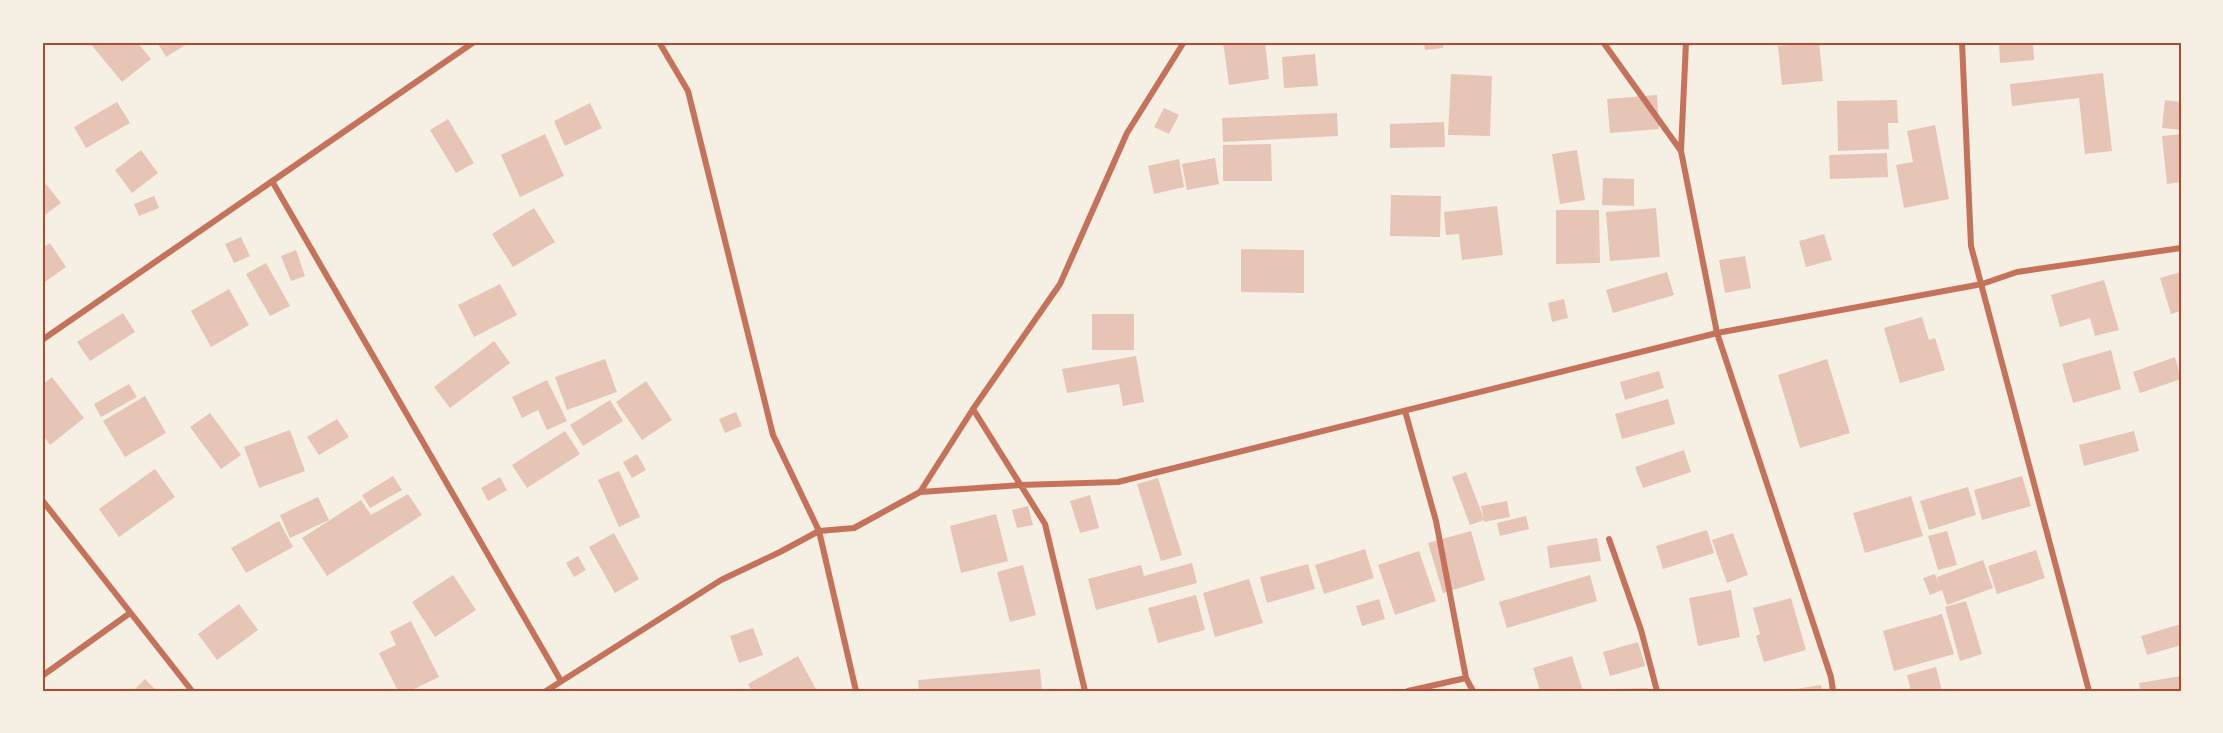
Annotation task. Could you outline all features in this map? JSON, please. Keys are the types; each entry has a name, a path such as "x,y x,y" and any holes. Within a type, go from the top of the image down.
{"street":[{"path":"42,340 474,42"},
{"path":"659,42 688,91 773,435 819,531 856,691"},
{"path":"920,492 973,409 1060,284 1127,133 1184,42"},
{"path":"1603,42 1681,151"},
{"path":"1686,42 1681,151 1717,333 1827,666 1833,691"},
{"path":"1962,42 1971,246 2089,691"},
{"path":"272,181 561,681"},
{"path":"546,691 722,580 819,531 854,528 920,492 1118,482 1717,333 1982,284 2017,272 2181,248"},
{"path":"973,409 1044,524 1086,691"},
{"path":"1405,411 1436,522 1466,678 1473,691"},
{"path":"42,500 192,691"},
{"path":"1609,539 1641,630 1658,691"},
{"path":"42,676 130,613"},
{"path":"1407,691 1466,678"}],"building":[{"path":"89,42 137,42 151,59 122,82"},
{"path":"157,42 190,42 166,57"},
{"path":"1223,42 1265,42 1269,79 1229,85"},
{"path":"1424,42 1443,42 1443,48 1425,50"},
{"path":"1819,42 1823,81 1782,85 1778,46"},
{"path":"1999,42 2033,42 2034,60 2000,63"},
{"path":"1315,54 1318,86 1284,88 1282,57"},
{"path":"2103,73 2112,151 2085,154 2079,98 2012,106 2010,84"},
{"path":"1451,74 1492,76 1490,136 1448,135"},
{"path":"1657,95 1659,129 1610,133 1607,99"},
{"path":"1897,100 1898,123 1888,123 1889,149 1838,151 1837,101"},
{"path":"2165,100 2181,102 2181,130 2162,128"},
{"path":"117,102 130,123 86,148 74,127"},
{"path":"590,103 602,128 565,146 554,121"},
{"path":"1164,108 1179,115 1169,134 1154,127"},
{"path":"1337,113 1338,136 1223,142 1222,118"},
{"path":"448,119 474,163 456,173 430,130"},
{"path":"1444,122 1445,147 1390,148 1390,124"},
{"path":"1935,125 1949,199 1904,208 1896,165 1913,162 1907,131"},
{"path":"545,134 564,176 520,197 501,155"},
{"path":"2181,134 2181,182 2167,184 2162,136"},
{"path":"1271,144 1272,181 1223,181 1223,145"},
{"path":"141,150 158,173 132,193 115,170"},
{"path":"1577,150 1585,200 1560,204 1552,154"},
{"path":"1887,153 1888,177 1830,179 1829,155"},
{"path":"1215,158 1219,184 1187,190 1182,164"},
{"path":"1179,159 1184,187 1154,194 1148,166"},
{"path":"1603,178 1634,179 1634,206 1602,205"},
{"path":"42,179 61,203 42,217"},
{"path":"1391,195 1441,196 1440,237 1390,236"},
{"path":"154,196 159,208 139,216 134,204"},
{"path":"1497,206 1503,255 1462,260 1459,234 1446,235 1444,212"},
{"path":"534,208 555,242 513,267 492,234"},
{"path":"1656,208 1660,257 1610,261 1606,212"},
{"path":"1556,210 1599,210 1600,263 1556,264"},
{"path":"1824,234 1832,260 1806,267 1799,241"},
{"path":"241,237 250,256 234,263 225,244"},
{"path":"50,243 66,267 42,284 42,248"},
{"path":"1241,249 1304,250 1304,293 1241,292"},
{"path":"296,250 305,276 291,281 281,256"},
{"path":"1745,256 1751,288 1725,293 1719,260"},
{"path":"266,263 290,306 270,316 246,274"},
{"path":"1667,272 1674,295 1613,313 1606,290"},
{"path":"2181,272 2181,311 2171,314 2160,278"},
{"path":"2104,280 2119,330 2095,336 2090,318 2060,327 2051,295"},
{"path":"500,284 517,315 474,337 458,305"},
{"path":"229,289 249,325 211,347 191,311"},
{"path":"1564,299 1568,318 1552,322 1548,303"},
{"path":"123,313 135,332 90,361 77,342"},
{"path":"1092,314 1134,314 1134,350 1092,350"},
{"path":"1922,317 1929,340 1935,338 1945,370 1900,383 1884,328"},
{"path":"494,341 510,363 450,408 434,387"},
{"path":"2111,350 2121,389 2073,403 2062,364"},
{"path":"1136,356 1144,402 1123,406 1119,384 1067,393 1062,369"},
{"path":"2175,357 2181,379 2140,393 2133,372"},
{"path":"605,359 617,392 567,410 555,377"},
{"path":"1827,359 1850,433 1800,448 1778,375"},
{"path":"1659,371 1664,388 1625,400 1620,382"},
{"path":"52,377 84,418 50,445 42,434 42,385"},
{"path":"547,380 567,421 547,430 538,410 522,418 512,397"},
{"path":"646,381 672,420 642,440 616,402"},
{"path":"129,384 137,397 101,417 94,404"},
{"path":"145,396 166,433 125,457 103,421"},
{"path":"1668,399 1675,424 1622,439 1615,414"},
{"path":"610,400 623,421 583,446 570,425"},
{"path":"736,412 742,426 725,433 719,419"},
{"path":"210,413 241,455 221,469 190,427"},
{"path":"337,419 349,437 319,455 307,437"},
{"path":"290,430 305,471 259,488 244,447"},
{"path":"565,431 580,454 527,488 512,465"},
{"path":"2134,431 2139,451 2084,466 2079,445"},
{"path":"1684,450 1691,472 1643,488 1635,467"},
{"path":"637,454 646,470 632,478 623,462"},
{"path":"155,469 175,497 119,537 99,509"},
{"path":"619,471 640,517 619,527 598,480"},
{"path":"1466,472 1484,519 1481,506 1507,501 1510,517 1484,522 1484,520 1470,525 1452,477"},
{"path":"393,476 402,490 370,508 362,495"},
{"path":"2022,476 2031,506 1982,520 1974,490"},
{"path":"500,477 507,490 488,501 481,488"},
{"path":"1158,478 1182,555 1161,561 1137,484"},
{"path":"1968,487 1976,515 1929,530 1920,501"},
{"path":"408,494 422,515 327,576 302,538 361,500 371,515"},
{"path":"1090,495 1099,528 1080,533 1070,501"},
{"path":"1911,496 1923,536 1865,553 1853,513"},
{"path":"318,497 329,520 290,538 280,515"},
{"path":"1028,506 1033,525 1017,528 1012,510"},
{"path":"996,514 1008,561 961,573 950,526"},
{"path":"1526,516 1529,529 1500,536 1497,523"},
{"path":"279,521 293,547 246,573 231,548"},
{"path":"1707,530 1714,553 1663,569 1656,546"},
{"path":"1471,531 1485,580 1443,593 1428,543"},
{"path":"1947,531 1957,565 1938,570 1928,536"},
{"path":"614,533 639,579 615,593 589,547"},
{"path":"1733,533 1748,575 1727,583 1712,540"},
{"path":"1597,538 1601,561 1550,568 1547,546"},
{"path":"1365,549 1374,578 1324,594 1315,565"},
{"path":"2036,550 2045,578 1997,594 1988,566"},
{"path":"1419,551 1436,601 1395,615 1378,565"},
{"path":"578,556 586,570 574,577 566,563"},
{"path":"1983,560 1993,588 1947,605 1942,590 1930,595 1923,578 1935,574 1939,585 1937,577"},
{"path":"1192,563 1197,583 1096,610 1088,579 1141,565 1144,576"},
{"path":"1308,564 1315,589 1267,603 1260,577"},
{"path":"1023,565 1036,615 1010,622 997,572"},
{"path":"453,575 476,610 435,637 412,602"},
{"path":"1590,575 1597,601 1507,628 1499,602"},
{"path":"1249,579 1263,623 1215,637 1203,593"},
{"path":"1731,590 1740,637 1698,646 1689,598"},
{"path":"1196,595 1205,630 1158,643 1148,608"},
{"path":"1791,598 1806,650 1764,662 1756,636 1760,634 1753,608"},
{"path":"1379,599 1385,619 1362,626 1356,606"},
{"path":"1966,601 1982,654 1960,661 1945,607"},
{"path":"239,604 258,630 217,660 198,634"},
{"path":"1942,614 1954,654 1894,671 1883,631"},
{"path":"411,621 439,677 410,691 398,691 379,653 396,645 390,632"},
{"path":"2181,624 2181,645 2147,655 2141,636"},
{"path":"753,628 763,655 739,663 730,636"},
{"path":"1638,642 1645,666 1610,676 1603,652"},
{"path":"798,656 817,691 752,691 748,684"},
{"path":"1572,656 1583,691 1540,691 1533,668"},
{"path":"1936,667 1942,691 1911,691 1907,675"},
{"path":"1040,669 1042,691 919,691 918,680"},
{"path":"2181,676 2181,691 2140,691 2139,683"},
{"path":"145,679 157,691 133,691"},
{"path":"1821,685 1822,691 1789,691 1789,690"},
{"path":"1648,688 1648,691 1609,691 1609,689"}]}
